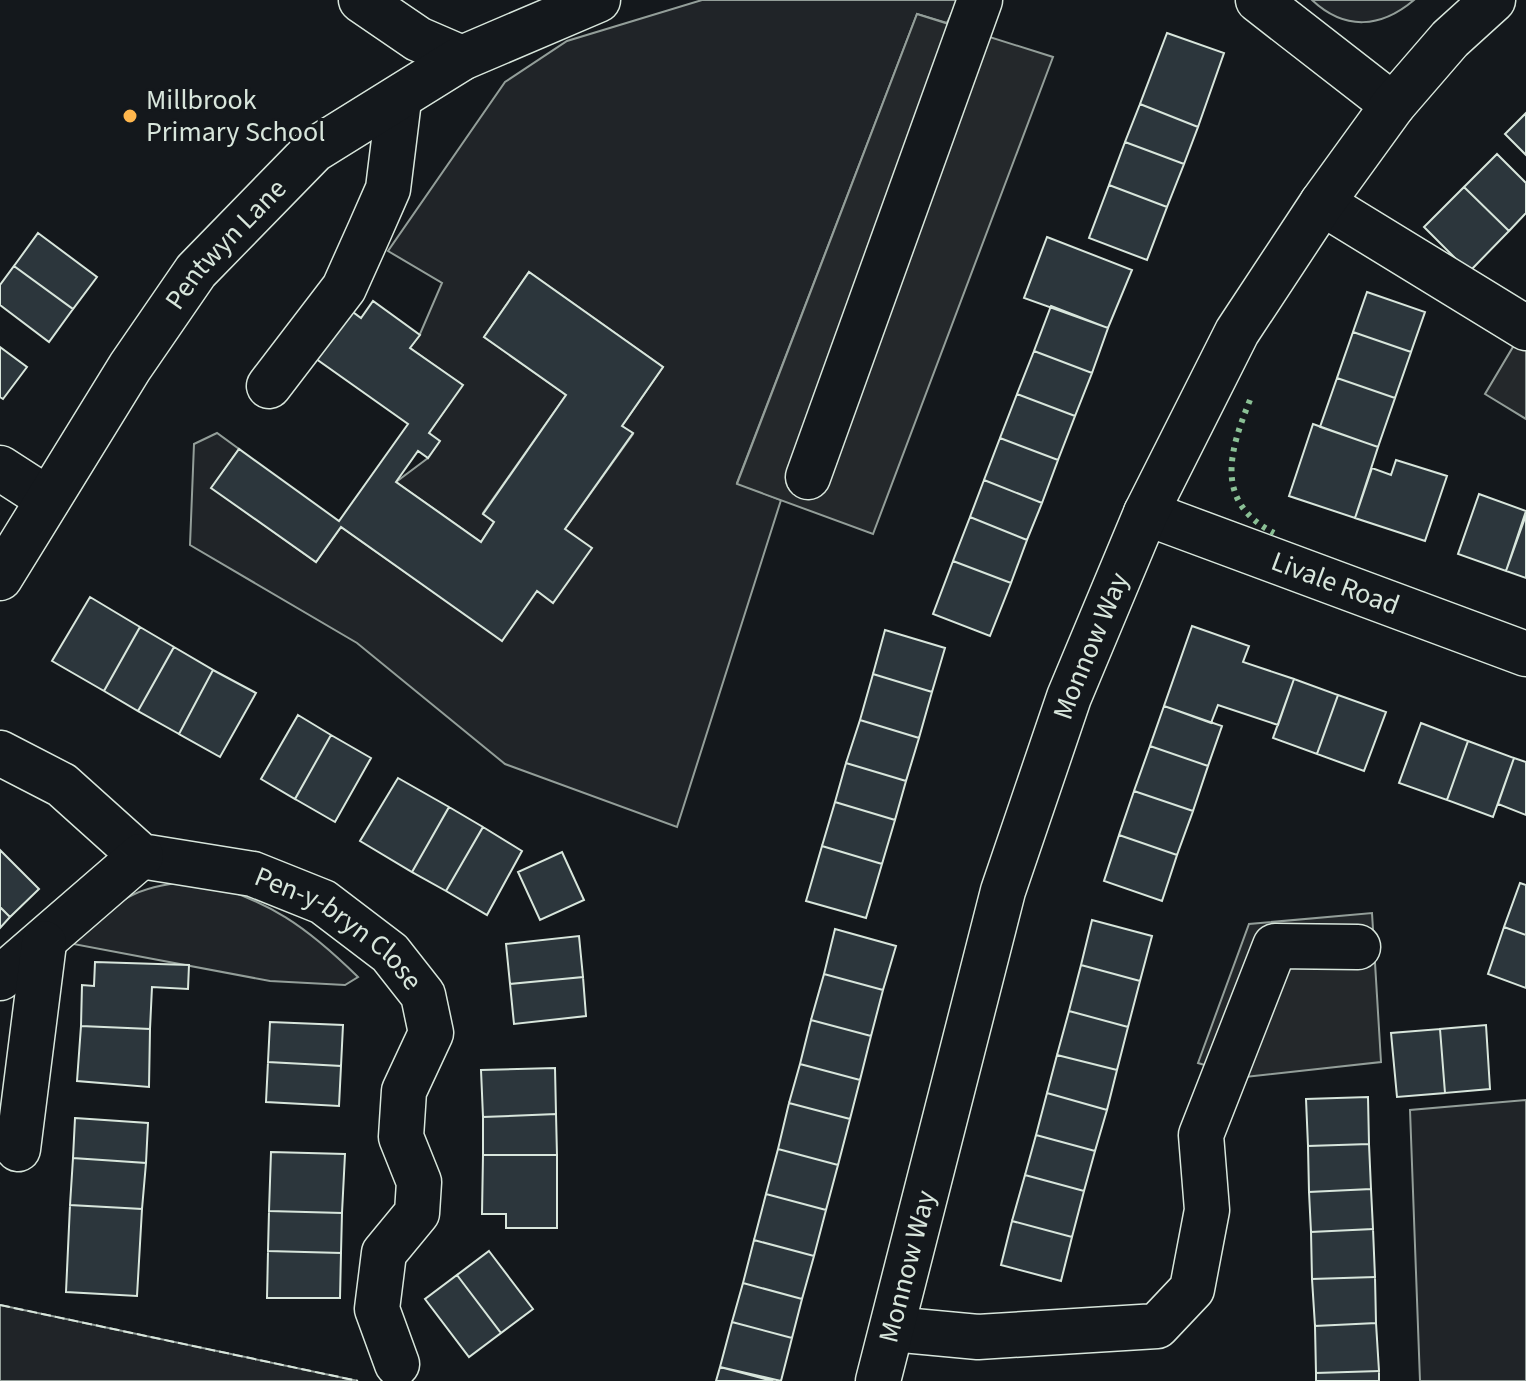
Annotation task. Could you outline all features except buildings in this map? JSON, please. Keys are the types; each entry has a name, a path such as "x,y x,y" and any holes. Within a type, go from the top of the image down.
{"street":[{"path":"361,0 418,39 462,58"},
{"name":"Pentwyn Lane","path":"0,578 130,367 196,271 314,150 399,100 462,58 598,0"},
{"path":"808,477 980,0"},
{"path":"1258,0 1393,105"},
{"name":"Monnow Way","path":"878,1381 1003,891 1069,697 1146,513 1237,332 1322,203 1393,105 1450,39 1493,0"},
{"path":"269,386 344,288 365,242 388,189 399,100"},
{"path":"1322,203 1526,328"},
{"path":"0,468 48,499"},
{"name":"Livale Road","path":"1146,513 1526,654"},
{"path":"0,753 62,785 141,856 0,978"},
{"name":"Pen-y-bryn Close","path":"141,856 253,874 323,902 390,953 423,995 431,1033 404,1091 401,1137 419,1182 417,1213 384,1253 377,1309 397,1364"},
{"path":"18,1149 44,943"},
{"path":"892,1329 978,1337 1157,1326 1192,1289 1207,1210 1201,1135 1275,946 1358,947"}],"shaded area":[{"path":"702,0 958,0 947,23 917,14 737,483 781,500 677,827 505,764 357,643 190,545 194,444 217,433 239,449 212,488 316,562 341,527 502,640 565,529 633,434 622,426 663,367 529,272 484,337 566,395 483,513 494,522 481,542 396,482 428,458 429,433 462,385 410,348 420,334 442,283 388,251 505,82 567,41"},
{"path":"1312,0 1414,0 1389,16 1363,22 1337,17"},
{"path":"917,14 1053,57 873,534 737,484"},
{"path":"1526,325 1526,419 1485,394"},
{"path":"199,881 246,897 286,917 321,943 358,977 345,985 270,981 68,943 114,906 141,891"},
{"path":"1372,913 1381,1062 1245,1077 1198,1063 1249,924"},
{"path":"1526,1100 1526,1381 1420,1381 1410,1110"},
{"path":"0,1305 358,1381 0,1381"}],"hedge":[{"path":"1250,400 1236,438 1232,474 1235,491 1242,506 1255,521 1274,533"}],"fence":[{"path":"0,1305 358,1381"}],"place":[{"name":"Millbrook Primary School","path":"130,116"}]}
